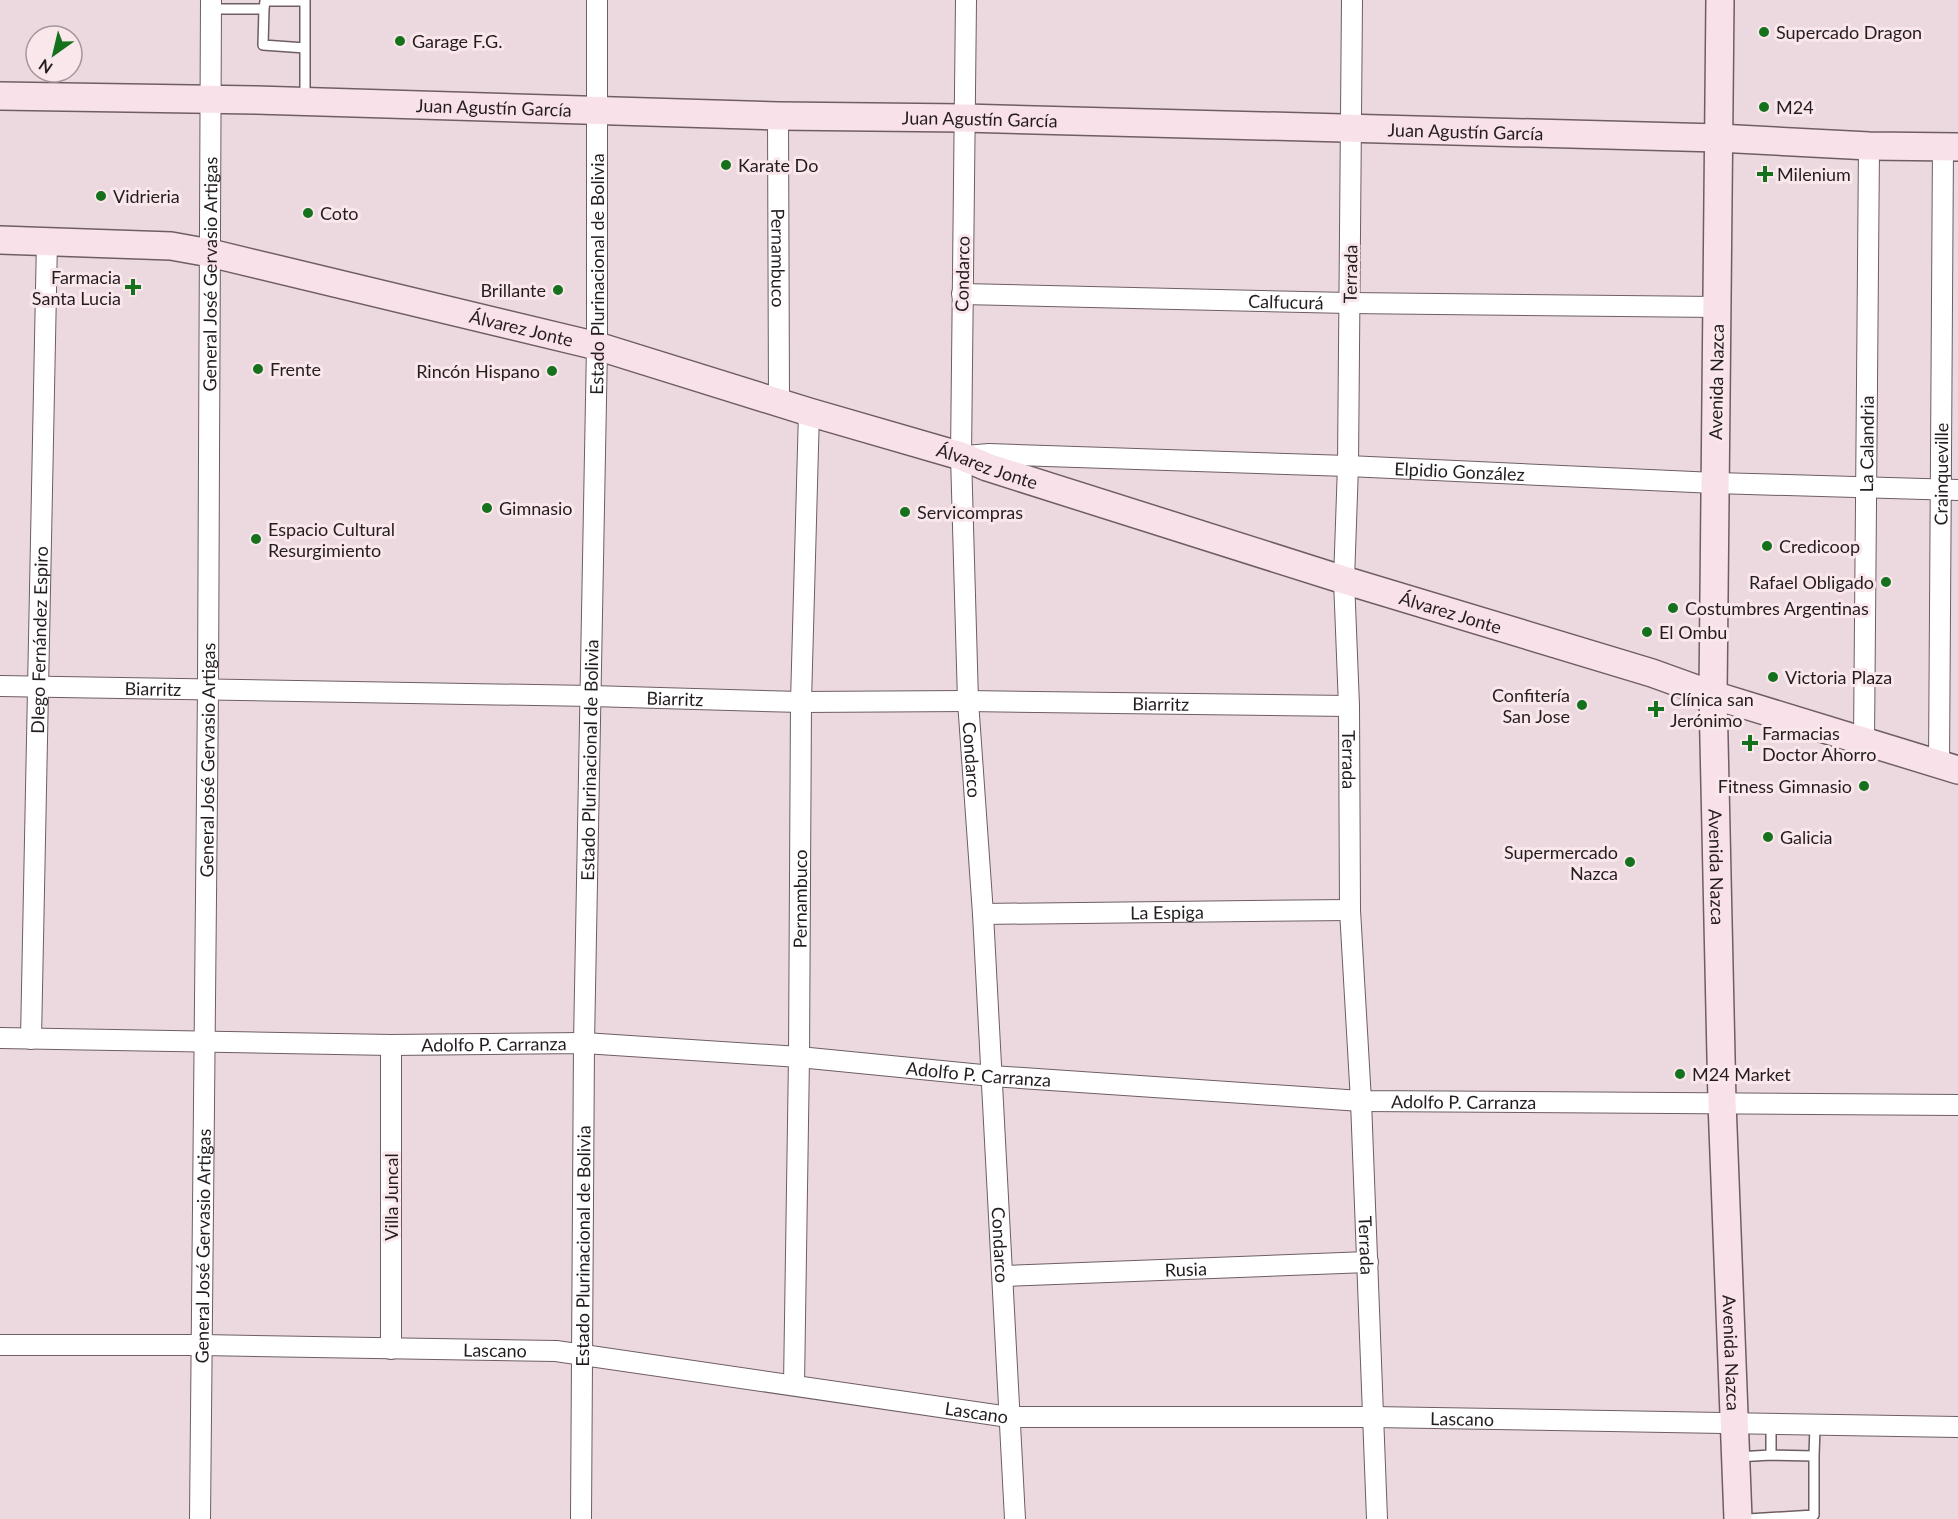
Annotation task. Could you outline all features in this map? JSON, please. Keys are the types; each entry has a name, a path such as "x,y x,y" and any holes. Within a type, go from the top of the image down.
{"street":[{"name":"Estado Plurinacional de Bolivia","path":"581,1519 584,1043 597,346 597,0"},
{"name":"Condarco","path":"966,0 961,456 968,701 983,914 1015,1519"},
{"name":"Terrada","path":"1352,0 1344,580 1349,706 1350,910 1361,1101 1377,1519"},
{"name":"Avenida Nazca","path":"1720,0 1713,695 1722,1102 1738,1519"},
{"name":"General José Gervasio Artigas","path":"200,1519 208,689 211,5"},
{"name":"Juan Agustín García","path":"0,96 305,101 778,116 964,118 1718,138 1869,146 1951,146"},
{"name":"Pernambuco","path":"778,116 779,401"},
{"name":"La Calandria","path":"1864,741 1869,146"},
{"name":"Crainqueville","path":"1948,767 1951,146"},
{"name":"Álvarez Jonte","path":"0,240 171,246 210,253 597,346 809,412 961,456 998,470 1344,580 1652,673 1713,695 1948,767"},
{"name":"DIego Fernández Espiro","path":"31,1039 47,240"},
{"name":"Calfucurá","path":"962,294 1349,303 1717,307"},
{"name":"Pernambuco","path":"794,1385 801,702 809,412"},
{"name":"Elpidio González","path":"961,456 990,454 1347,466 1715,483 1950,489"},
{"name":"Biarritz","path":"0,686 591,696 801,702 968,701 1349,706"},
{"name":"La Espiga","path":"983,914 1350,910"},
{"name":"Adolfo P. Carranza","path":"0,1038 391,1045 584,1043 799,1057 992,1076 1361,1101 1958,1105"},
{"name":"Villa Juncal","path":"391,1045 392,1348"},
{"name":"Rusia","path":"1003,1276 1368,1262"},
{"name":"Lascano","path":"0,1345 201,1345 556,1351 1010,1417 1373,1417 1958,1427"}],"lane":[{"path":"305,48 263,45 265,1 305,1 305,48 305,101"},
{"path":"211,5 264,9"},
{"path":"1771,1423 1771,1455"},
{"path":"1748,1519 1814,1515 1815,1426"},
{"path":"1736,1457 1814,1456"}],"place":[{"name":"Supercado Dragon","path":"1764,32"},
{"name":"Garage F.G.","path":"400,41"},
{"name":"M24","path":"1764,107"},
{"name":"Karate Do","path":"726,165"},
{"name":"Milenium","path":"1765,174"},
{"name":"Vidrieria","path":"101,196"},
{"name":"Coto","path":"308,213"},
{"name":"Farmacia Santa Lucia","path":"133,287"},
{"name":"Brillante","path":"558,290"},
{"name":"Frente","path":"258,369"},
{"name":"Rincón Hispano","path":"552,371"},
{"name":"Gimnasio","path":"487,508"},
{"name":"Servicompras","path":"905,512"},
{"name":"Espacio Cultural Resurgimiento","path":"256,539"},
{"name":"Credicoop","path":"1767,546"},
{"name":"Rafael Obligado","path":"1886,582"},
{"name":"Costumbres Argentinas","path":"1673,608"},
{"name":"El Ombu","path":"1647,632"},
{"name":"Victoria Plaza","path":"1773,677"},
{"name":"Confitería San Jose","path":"1582,705"},
{"name":"Clínica san Jerónimo","path":"1656,709"},
{"name":"Farmacias Doctor Ahorro","path":"1750,743"},
{"name":"Fitness Gimnasio","path":"1864,786"},
{"name":"Galicia","path":"1768,837"},
{"name":"Supermercado Nazca","path":"1630,862"},
{"name":"M24 Market","path":"1680,1074"}]}
